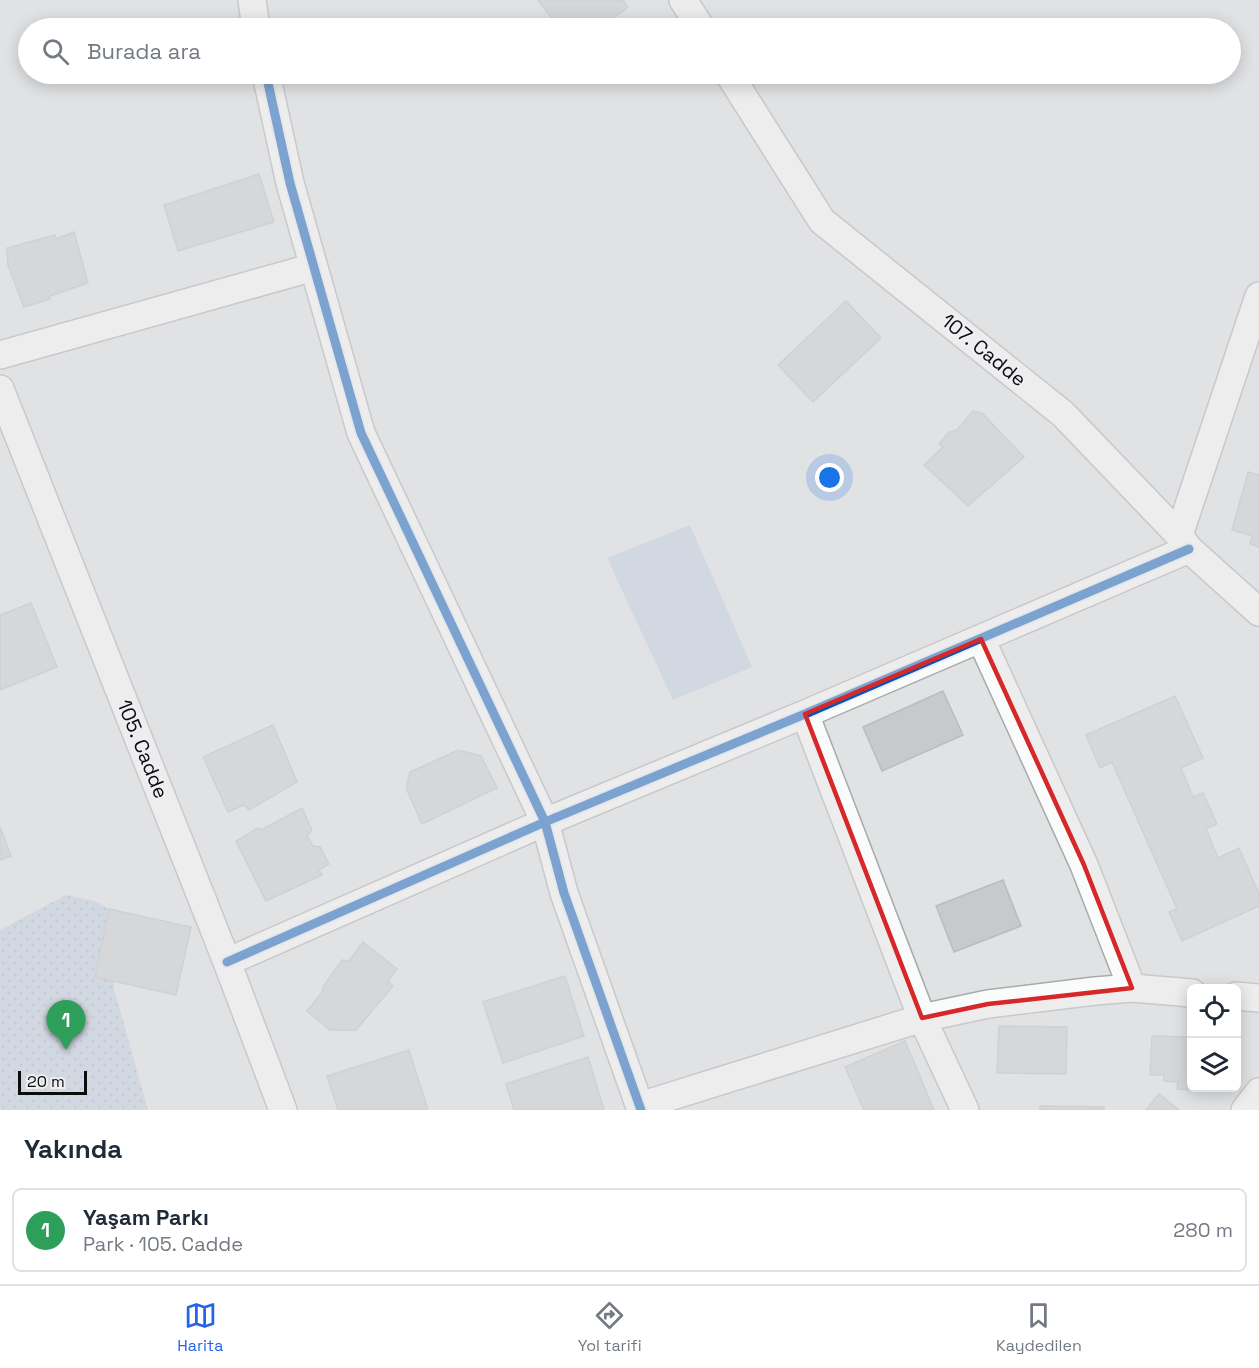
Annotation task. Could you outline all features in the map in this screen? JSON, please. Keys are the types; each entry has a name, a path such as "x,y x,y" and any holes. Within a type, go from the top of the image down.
{"street":[{"path":"252,0 255,18"},
{"path":"683,0 695,18"},
{"path":"268,84 290,183 360,433 544,822 564,893 641,1108 922,1018 988,1004 1132,988 1187,993"},
{"name":"107. Cadde","path":"735,84 822,221 1063,414 1184,542 1259,612"},
{"path":"0,355 314,267"},
{"path":"228,962 544,822 981,639 1184,542 1257,309"},
{"name":"105. Cadde","path":"0,389 228,962 283,1110"},
{"path":"981,639 1084,865 1132,988"},
{"path":"805,714 922,1018 965,1110"},
{"path":"1241,996 1259,998"},
{"path":"1245,1110 1259,1092"}],"highlighted area":[{"path":"981,639 1084,865 1132,988 988,1004 922,1018 805,714"}],"shaded area":[{"path":"690,525 752,667 673,700 607,558"},
{"path":"66,895 94,901 109,909 114,989 148,1110 0,1110 0,930"}],"building":[{"path":"538,0 623,0 628,7 613,18 552,18"},
{"path":"259,174 274,222 178,251 164,205"},
{"path":"74,232 88,283 24,307 8,265 7,248 55,235 56,239"},
{"path":"846,301 881,338 813,402 778,365"},
{"path":"973,411 982,413 1024,457 968,506 924,465 943,447 939,444 949,432 957,430"},
{"path":"1248,472 1259,475 1259,547 1250,544 1252,536 1232,530"},
{"path":"31,603 57,667 0,690 0,615"},
{"path":"943,691 963,735 882,771 863,727"},
{"path":"1175,696 1203,758 1181,768 1193,797 1203,793 1217,824 1206,829 1218,858 1239,848 1259,894 1259,906 1182,941 1169,912 1177,909 1112,762 1100,768 1086,735"},
{"path":"273,725 297,782 249,810 244,805 228,812 203,757"},
{"path":"458,750 481,756 497,788 422,824 406,788 410,772"},
{"path":"302,808 312,830 307,836 313,846 320,847 329,864 319,870 322,875 266,901 236,841"},
{"path":"0,827 11,856 0,860"},
{"path":"1003,880 1021,926 954,952 936,906"},
{"path":"109,909 191,927 176,995 95,977"},
{"path":"363,942 397,969 388,981 393,986 356,1030 330,1030 307,1011 323,991 323,987 342,960 349,961"},
{"path":"565,976 584,1036 503,1063 483,1002"},
{"path":"999,1026 1067,1027 1066,1074 997,1073"},
{"path":"1152,1036 1187,1037 1187,1089 1177,1089 1178,1082 1164,1081 1164,1075 1150,1075"},
{"path":"905,1041 934,1110 864,1110 845,1067"},
{"path":"409,1050 428,1110 338,1110 327,1076"},
{"path":"588,1057 604,1110 514,1110 506,1084"},
{"path":"1159,1094 1179,1110 1146,1110"},
{"path":"1040,1106 1104,1107 1104,1110 1040,1110"}],"cycle path":[{"path":"268,84 290,183 361,433 545,822 564,893 641,1110"},
{"path":"227,962 545,822 805,714 1189,549"}],"place":[{"name":"Yaşam Parkı","path":"66,1050"}]}
